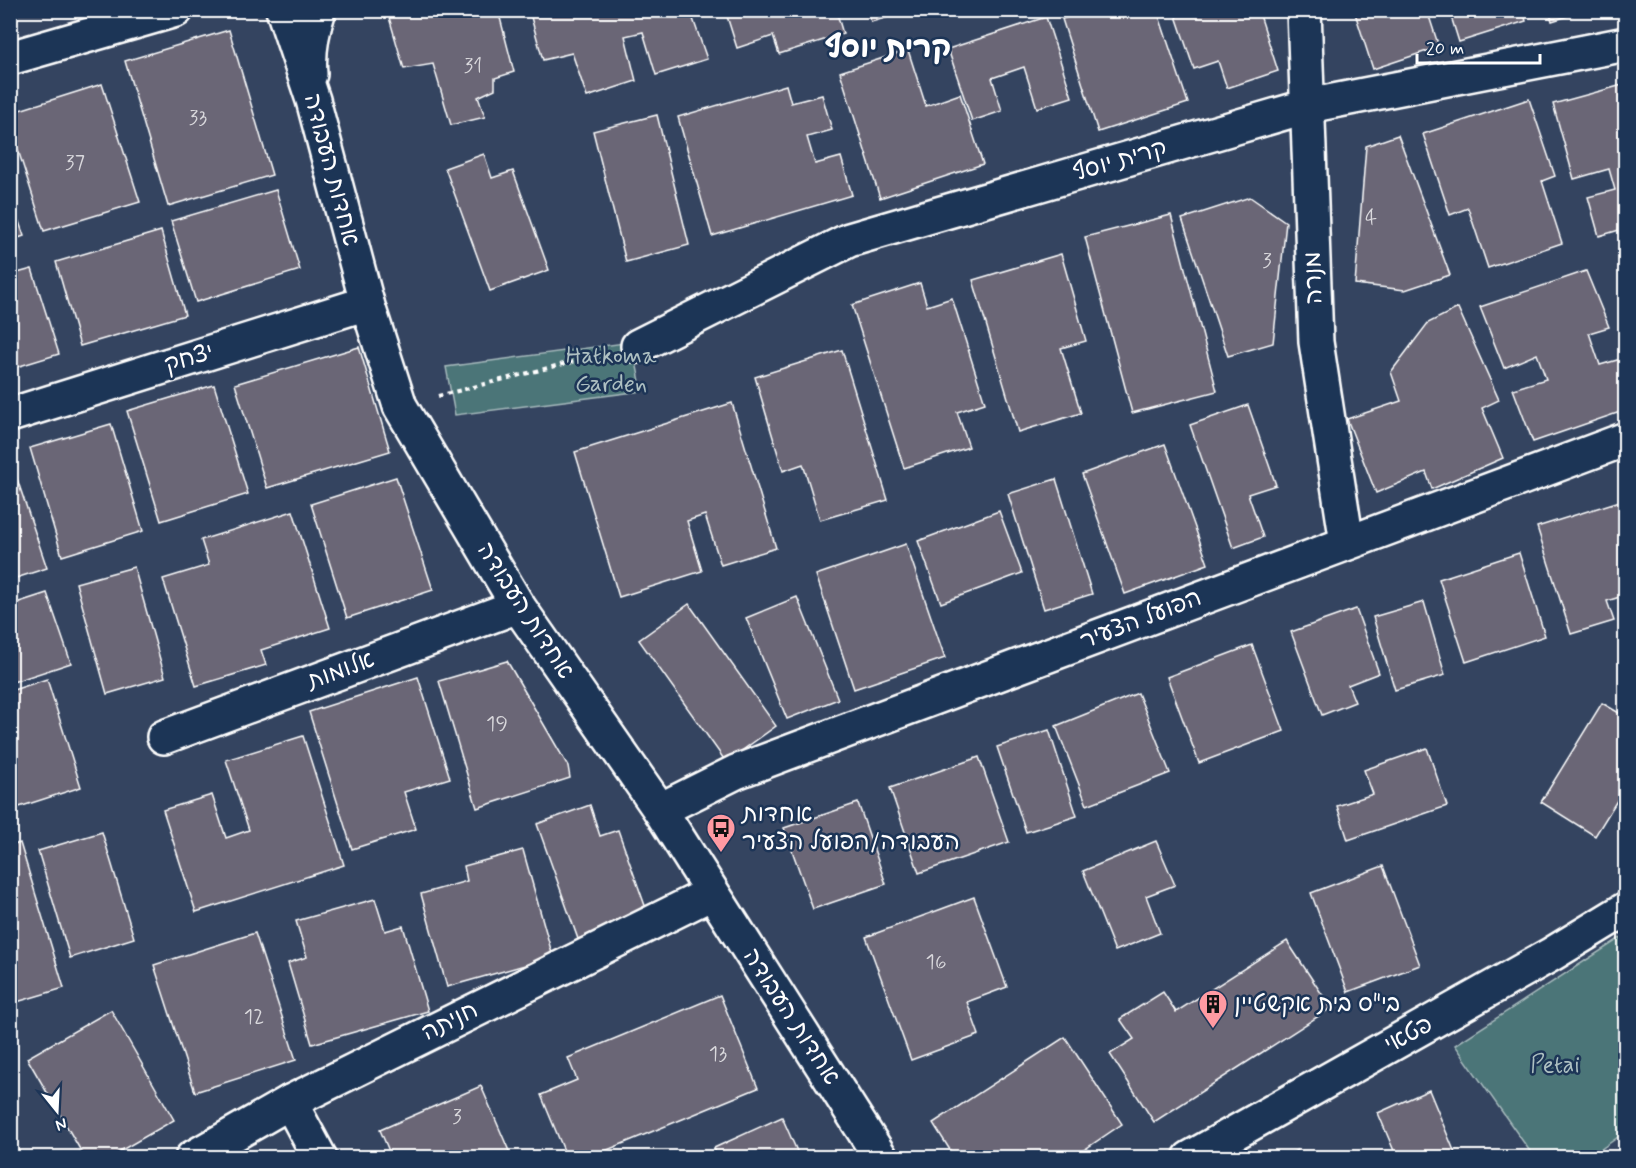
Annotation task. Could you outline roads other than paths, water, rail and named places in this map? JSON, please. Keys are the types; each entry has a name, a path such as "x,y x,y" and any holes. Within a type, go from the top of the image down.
{"street":[{"path":"10,58 176,10"},
{"name":"אחדות העבודה","path":"283,10 313,100 367,303 400,406 518,606 660,810 881,1158"},
{"path":"313,100 309,68 310,51 313,30 320,10"},
{"name":"מנרה","path":"1305,10 1316,342 1347,543"},
{"name":"קרית יוסף","path":"638,346 849,240 1308,106 1626,44"},
{"name":"יצחק","path":"10,415 367,303"},
{"name":"הפועל הצעיר","path":"660,810 736,772 1626,439"},
{"name":"אלומות","path":"164,737 518,606"},
{"name":"חניתה","path":"192,1158 290,1102 712,893"},
{"name":"פטאי","path":"1190,1158 1552,954 1626,909"},
{"path":"290,1102 320,1158"}],"place":[{"name":"אחדות העבודה/הפועל הצעיר","path":"721,854"},
{"name":"בי\"ס בית אקשטיין","path":"1213,1030"}],"district":[{"name":"קרית יוסף","path":"888,48"}],"park label":[{"name":"Hatkoma Garden","path":"611,370"},
{"name":"Petai","path":"1555,1065"}]}
